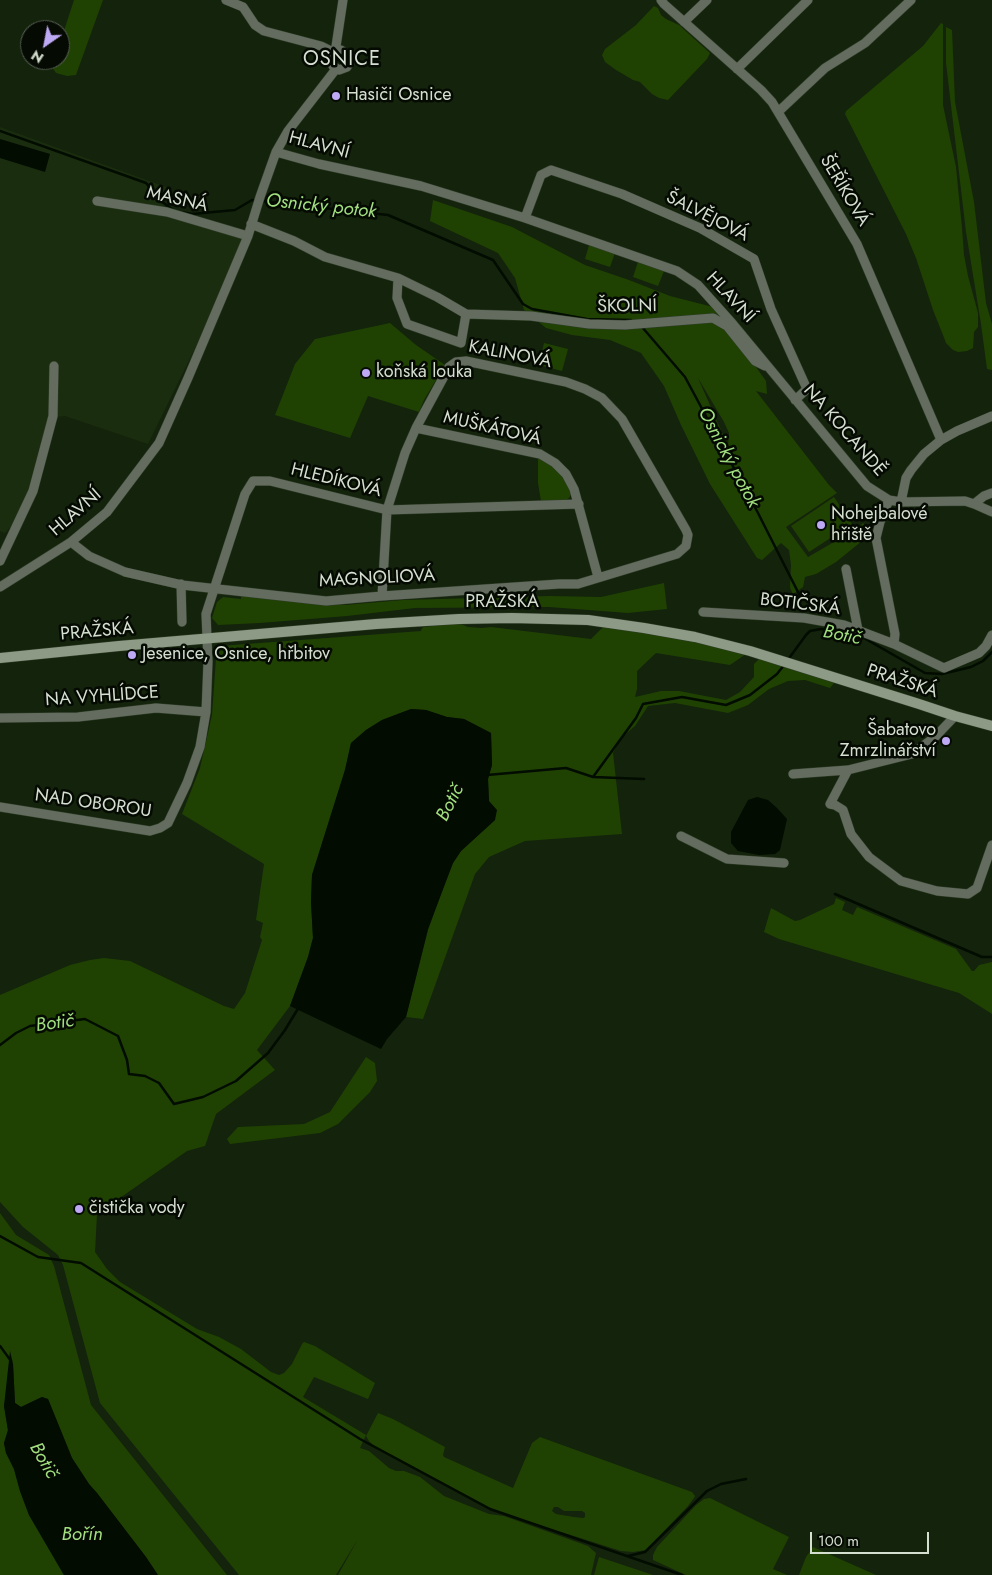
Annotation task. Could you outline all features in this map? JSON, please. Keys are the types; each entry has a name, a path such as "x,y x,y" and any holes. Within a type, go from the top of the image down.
{"main road":[{"name":"PRAŽSKÁ","path":"0,658 376,624 458,619 588,620 695,637 781,660 954,716 992,726"}],"street":[{"path":"226,0 244,3 255,25 264,31 321,46 335,53 344,51 350,58 349,65 342,70 336,68 331,61 335,53 343,0"},
{"name":"ŠEŘÍKOVÁ","path":"660,0 767,96 778,112 857,244 941,440"},
{"path":"684,22 706,0"},
{"path":"737,70 808,0"},
{"path":"778,112 825,68 865,43 911,0"},
{"path":"276,152 288,131 336,68"},
{"name":"HLAVNÍ","path":"0,588 71,542 107,512 159,443 248,236 258,201 276,152 319,164 421,186 525,218 677,271 698,286 732,323 768,367"},
{"name":"ŠALVĚJOVÁ","path":"525,218 542,175 551,170 622,194 700,228 754,259 771,309 807,389 795,400"},
{"name":"MASNÁ","path":"97,202 167,212 248,236"},
{"name":"ŠKOLNÍ","path":"251,224 294,241 325,257 398,278 466,314 531,316 589,324 713,318 727,326 755,361 768,367"},
{"path":"398,278 397,298 406,324 461,343 466,314"},
{"name":"KALINOVÁ","path":"382,596 387,510 405,453 416,428 449,367 456,362 466,361 566,382 602,398 622,419 686,530 688,540 686,546"},
{"path":"0,561 33,491 53,416 54,366"},
{"name":"NA KOCANDĚ","path":"768,367 867,486 888,500 901,502 965,502 992,512"},
{"path":"901,502 906,478 924,454 941,440 957,431 992,416"},
{"name":"MUŠKÁTOVÁ","path":"416,428 540,454 555,463 566,474 574,489 598,577"},
{"name":"HLEDÍKOVÁ","path":"207,639 206,614 245,494 253,481 270,481 387,510 579,504"},
{"path":"974,504 984,496 992,493"},
{"path":"888,500 876,538 894,634 894,644"},
{"name":"MAGNOLIOVÁ","path":"71,542 89,556 125,572 181,584 326,601 578,584 678,554 686,546"},
{"path":"846,569 858,630"},
{"path":"181,584 182,622"},
{"name":"BOTIČSKÁ","path":"703,612 804,618 844,625 894,644 944,668 978,653 986,646 992,634"},
{"name":"NAD OBOROU","path":"0,807 150,831 168,823 187,783 200,747 206,712 207,639"},
{"name":"NA VYHLÍDCE","path":"0,718 78,717 156,708 206,712"},
{"path":"793,774 848,770 912,754 935,737 954,716"},
{"path":"848,770 830,804 836,805 843,810 851,834 870,857 901,881 936,891 968,894 977,888 992,845"},
{"path":"681,836 727,859 784,863"}],"shaded area":[{"path":"0,127 166,187 164,212 239,234 243,240 198,342 148,444 65,416 49,418 31,486 18,518 5,533 0,531"}],"green space":[{"path":"74,0 103,0 76,75 67,76 56,73 54,70 70,70 70,20 67,20"},
{"path":"654,6 658,8 661,15 679,25 710,53 707,59 668,100 652,94 640,82 616,70 605,62 602,55 605,49 636,25"},
{"path":"941,23 943,24 943,105 956,167 964,255 978,313 978,327 974,332 973,348 958,352 946,343 906,234 845,114 846,111 923,46"},
{"path":"946,27 952,30 955,102 974,202 986,303 992,324 992,370 987,369 966,232 946,63"},
{"path":"433,200 512,227 585,265 670,296 713,307 766,381 767,394 756,391 837,493 786,527 808,557 853,531 863,523 871,529 862,541 836,562 816,574 805,577 803,587 793,594 790,588 791,565 789,550 781,543 762,560 757,558 710,484 664,386 641,353 610,340 572,335 546,328 524,310 515,278 498,253 430,221","holes":["698,378 729,433 728,446"]},
{"path":"589,245 615,253 610,267 585,259"},
{"path":"638,262 664,271 658,286 633,277"},
{"name":"koňská louka","path":"390,323 416,345 445,365 419,412 368,396 350,438 275,415 295,364 315,339"},
{"path":"544,343 568,349 562,371 539,365"},
{"path":"538,458 549,463 563,476 572,493 569,498 564,501 541,501 538,483"},
{"name":"Nohejbalové hřiště","path":"834,497 852,524 809,552 791,526"},
{"path":"664,583 667,609 628,613 549,607 415,608 260,623 218,625 212,618 217,602 223,597 241,599 241,596 345,605 403,600 550,596 601,597"},
{"path":"458,623 468,627 491,627 591,639 604,626 665,635 746,654 730,665 656,653 637,671 635,697 661,691 679,691 726,700 740,692 754,677 754,664 760,658 834,683 830,688 805,680 788,681 769,689 748,705 728,713 675,703 648,706 635,726 621,738 613,753 622,834 525,841 489,857 475,874 423,1019 406,1017 428,930 445,882 453,863 461,851 495,820 489,801 488,779 492,765 491,733 464,719 447,717 426,710 411,709 382,720 366,730 351,743 345,770 312,875 313,938 308,957 290,1006 257,1050 275,1070 216,1114 205,1146 187,1151 97,1214 95,1252 107,1269 120,1282 197,1329 219,1337 241,1349 271,1372 279,1375 284,1373 292,1364 304,1342 315,1346 375,1383 368,1399 314,1377 303,1397 366,1435 360,1448 369,1451 389,1468 420,1477 444,1496 489,1514 504,1516 588,1546 596,1553 591,1575 338,1575 358,1539 336,1575 239,1575 100,1403 63,1265 58,1255 23,1227 0,1202 0,995 70,965 104,958 130,961 234,1009 245,993 262,940 260,937 263,923 256,920 264,864 182,814 200,768 212,715 216,658 220,646 421,631 424,627"},
{"path":"836,898 845,902 842,910 853,915 857,907 956,949 972,971 979,965 992,962 992,1014 959,993 779,939 764,932 771,908 795,921 834,904"},
{"path":"366,1057 375,1063 377,1081 370,1092 338,1124 320,1133 230,1144 227,1139 238,1127 304,1124 330,1112"},
{"path":"0,1213 16,1235 49,1255 54,1266 91,1405 227,1575 158,1575 89,1484 72,1458 48,1399 42,1397 21,1407 15,1403 13,1364 4,1406 8,1431 4,1443 6,1453 14,1469 29,1515 64,1575 0,1575"},
{"path":"378,1413 445,1447 444,1457 513,1488 532,1443 540,1437 692,1492 695,1496 688,1506 646,1550 621,1551 498,1512 373,1445 366,1436","holes":["554,1507 564,1511 582,1511 585,1513 585,1517 556,1514 552,1511"]},
{"path":"710,1498 789,1537 773,1569 787,1575 686,1575 653,1560 657,1547 696,1505 704,1499"},
{"path":"813,1547 876,1575 799,1575 806,1557"},
{"path":"599,1557 653,1575 594,1575"}],"water":[{"path":"0,139 50,154 45,172 0,158"},
{"path":"411,709 426,710 447,717 464,719 491,733 492,765 488,779 489,801 497,810 495,820 461,851 453,863 428,929 406,1017 381,1049 290,1006 313,938 312,875 345,770 351,743 366,730 382,720"},
{"path":"757,797 768,800 787,819 780,850 775,854 759,855 738,851 731,843 731,832 748,800"},
{"name":"Bořín","path":"10,1351 13,1364 15,1403 21,1407 42,1397 48,1399 72,1458 89,1484 158,1575 64,1575 29,1515 14,1469 6,1453 4,1443 8,1430 4,1406"}],"waterway":[{"name":"Osnický potok","path":"0,131 146,183 161,201 173,210"},
{"name":"Osnický potok","path":"181,212 192,214 235,210 252,200 388,215 493,260 523,304 532,309 587,319 631,320"},
{"name":"Osnický potok","path":"642,327 685,377 801,598"},
{"name":"Botič","path":"787,661 810,631 821,629 864,638 925,673 942,674 971,667 983,661 992,652"},
{"name":"Botič","path":"487,775 566,768 593,777 636,718 643,704 682,697 726,705 750,695 777,674 784,665"},
{"path":"593,777 644,779"},
{"path":"835,894 982,957 992,957"},
{"name":"Botič","path":"0,1045 16,1033 30,1026 85,1019 118,1036 127,1060 129,1074 145,1076 159,1083 174,1104 203,1097 236,1081 268,1053 299,1007"},
{"path":"0,1236 38,1257 81,1263 360,1439 490,1509 682,1575"},
{"name":"Botič","path":"0,1346 11,1361"},
{"path":"628,1556 645,1552 707,1491 721,1484 746,1479"}],"place":[{"name":"Hasiči Osnice","path":"336,96"},
{"name":"koňská louka","path":"366,373"},
{"name":"Nohejbalové hřiště","path":"821,525"},
{"name":"Jesenice, Osnice, hřbitov","path":"132,655"},
{"name":"Šabatovo Zmrzlinářství","path":"946,741"},
{"name":"čistička vody","path":"79,1209"}],"district":[{"name":"OSNICE","path":"342,60"}]}
